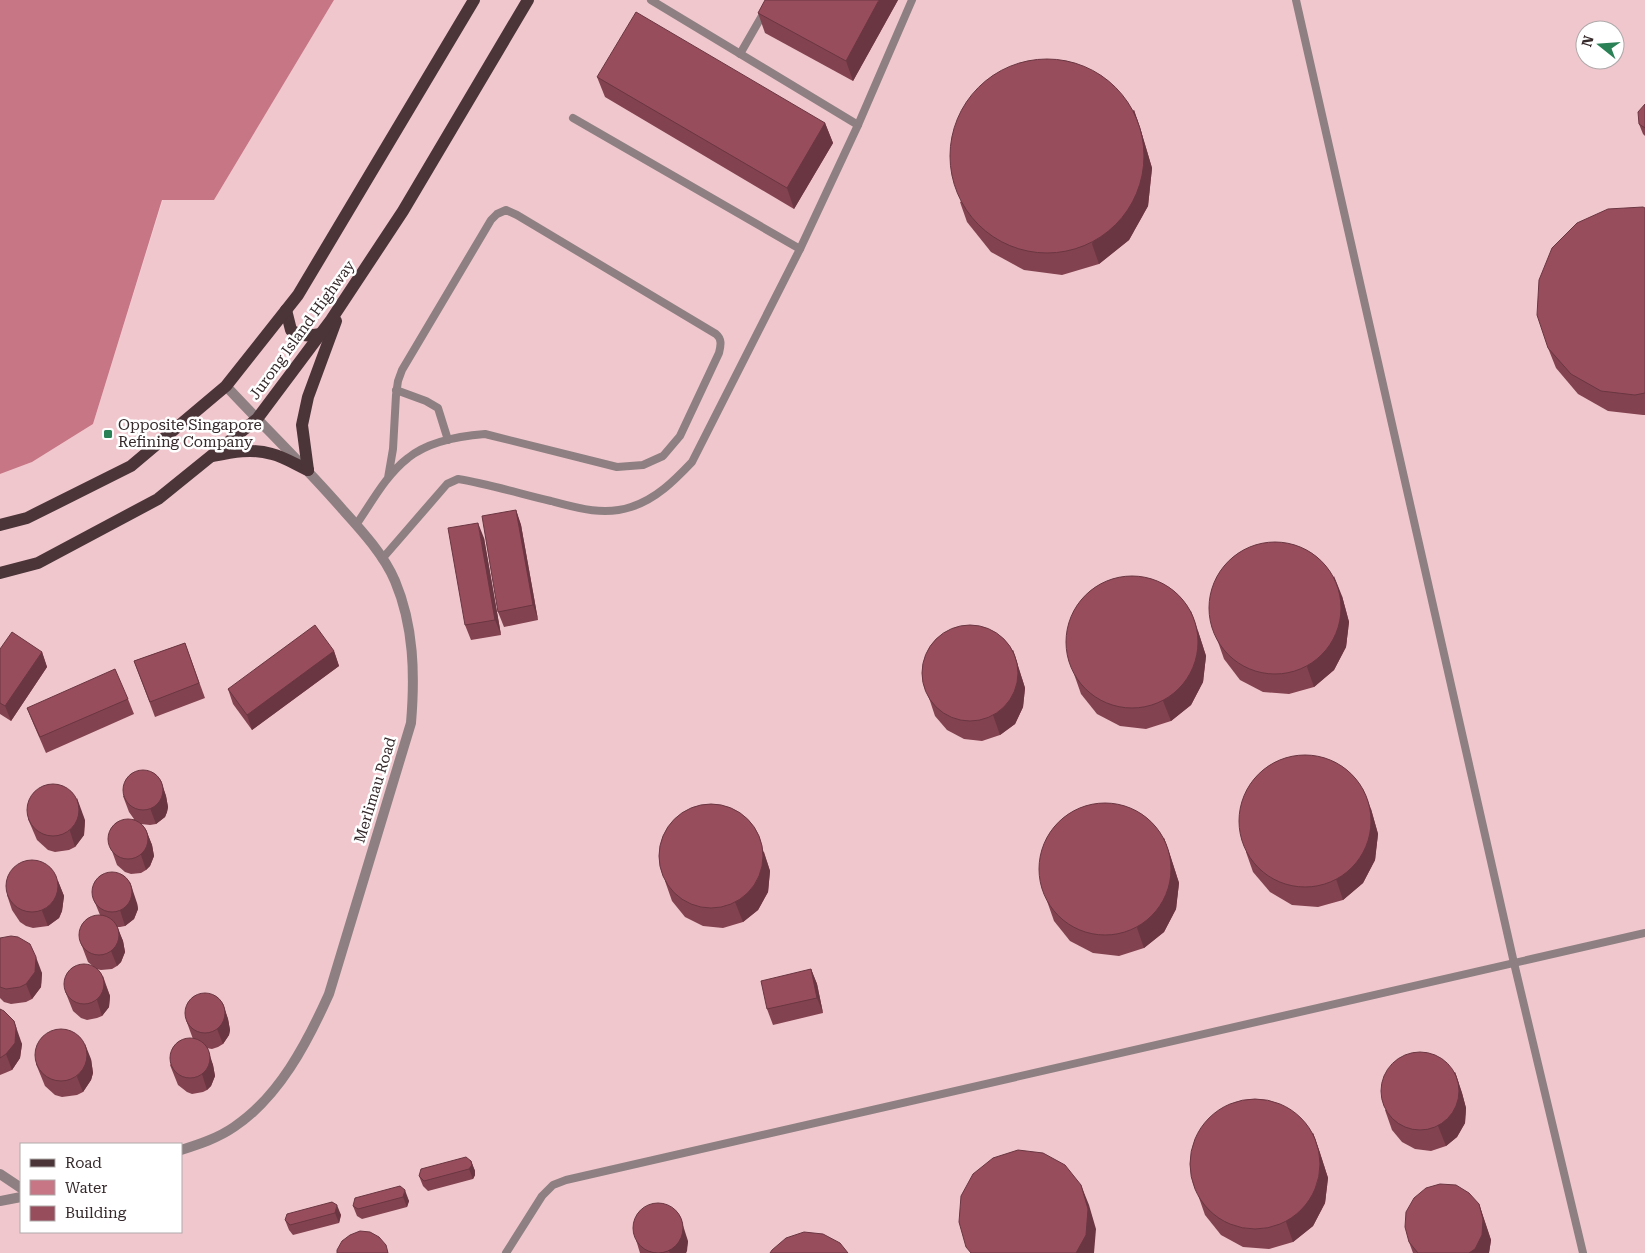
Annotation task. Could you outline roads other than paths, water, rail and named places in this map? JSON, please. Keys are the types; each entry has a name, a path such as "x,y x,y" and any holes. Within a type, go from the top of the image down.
{"main road":[{"name":"Jurong Island Highway","path":"0,525 27,518 131,466 226,386 298,294 355,202 474,0"},
{"name":"Jurong Island Highway","path":"0,573 38,563 158,499 257,419 343,304 403,211 528,0"},
{"path":"308,470 302,425 308,397 343,304"},
{"path":"286,310 291,330 306,337 321,334"},
{"path":"209,457 251,451 273,454 308,470"}],"street":[{"name":"Merlimau Road","path":"182,1150 212,1140 251,1115 290,1067 313,1029 329,994 411,723 414,685 412,646 402,601 394,580 382,559 356,525 308,470 226,386"},
{"path":"0,1174 20,1187"},
{"path":"0,1201 20,1197"}],"lane":[{"path":"652,0 858,125"},
{"path":"740,54 770,0"},
{"path":"382,559 447,484 458,479 584,509 607,512 630,508 657,495 678,477 692,462 800,249 858,125 912,0"},
{"path":"1296,0 1514,964 1583,1253"},
{"path":"573,118 800,249"},
{"path":"356,525 388,478 408,457 433,444 464,435 485,434 616,467 643,465 663,456 680,436 719,353 720,339 716,334 518,215 506,210 497,214 491,220 402,370 396,390 388,478"},
{"path":"396,390 426,400 438,408 448,440"},
{"path":"506,1253 542,1196 553,1184 566,1180 1645,933"}],"water":[{"path":"0,0 334,0 214,200 162,200 93,424 32,462 0,474"}],"place":[{"name":"Opposite Singapore Refining Company","path":"108,434"}]}
